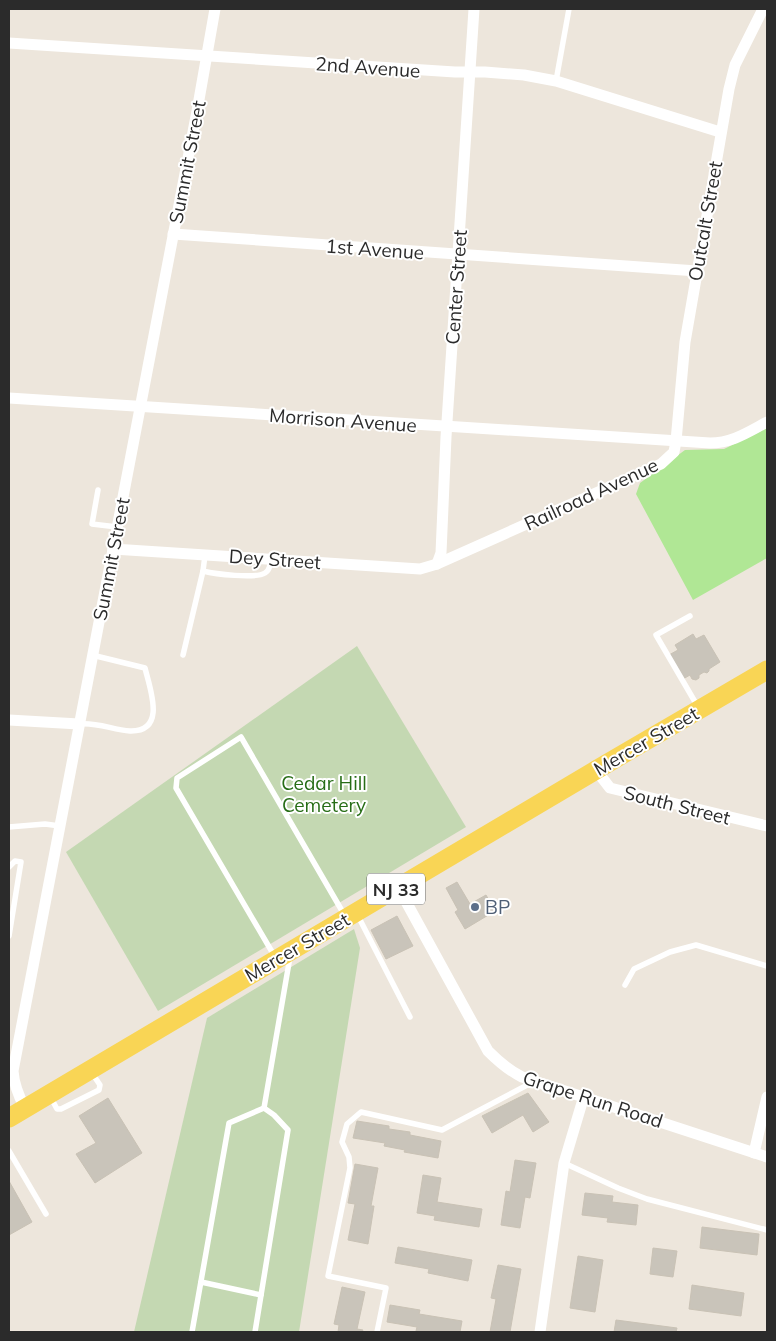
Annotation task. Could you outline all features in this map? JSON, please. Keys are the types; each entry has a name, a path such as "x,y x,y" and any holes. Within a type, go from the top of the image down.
{"main road":[{"name":"Mercer Street","path":"9,1118 767,670"}],"street":[{"name":"Summit Street","path":"25,1108 14,1083 12,1063 60,826 215,9"},
{"name":"Center Street","path":"437,564 441,553 447,426 474,9"},
{"name":"Outcalt Street","path":"676,441 685,342 720,132 735,65 763,9"},
{"name":"2nd Avenue","path":"9,43 524,75 556,81 720,132"},
{"name":"1st Avenue","path":"173,234 697,271"},
{"name":"Morrison Avenue","path":"9,398 676,441"},
{"name":"Railroad Avenue","path":"437,564 660,464 674,452 676,441 722,443 733,440 767,422"},
{"name":"Dey Street","path":"113,549 420,569 437,564"},
{"path":"9,720 79,724"},
{"name":"South Street","path":"596,770 610,788 767,826"},
{"name":"Grape Run Road","path":"398,887 488,1051 510,1071 535,1081 767,1157"},
{"path":"540,1332 564,1163 584,1096"},
{"path":"754,1153 767,1097"}],"lane":[{"path":"556,81 568,9"},
{"path":"98,490 92,524 117,527"},
{"path":"183,655 203,571 205,554"},
{"path":"203,571 230,575 260,575 270,568 270,558"},
{"path":"690,616 656,635 700,710"},
{"path":"79,724 88,723 131,731 144,728 150,724 154,713 153,700 145,668 92,655"},
{"path":"264,1108 284,954 176,788 177,778 241,737 351,915 410,1017"},
{"path":"9,827 45,824 60,826"},
{"path":"9,867 16,861 21,862 9,936"},
{"path":"625,984 634,969 670,952 696,945 767,966"},
{"path":"377,1332 386,1288 328,1276 350,1168 349,1157 342,1142 347,1124 361,1112 442,1130 535,1081"},
{"path":"192,1332 229,1123 264,1108"},
{"path":"255,1332 288,1130 274,1115 264,1108"},
{"path":"9,1151 46,1214"},
{"path":"564,1163 647,1199 767,1230"},
{"path":"201,1282 261,1295"}],"green space":[{"path":"767,428 767,558 693,600 636,494 640,483 685,450 724,449"},
{"name":"Cedar Hill Cemetery","path":"357,646 466,827 158,1011 66,852"},
{"path":"354,929 360,948 299,1332 134,1332 207,1018"}],"building":[{"path":"693,634 696,639 704,635 720,662 709,669 707,673 704,672 699,675 699,678 696,680 692,679 690,675 683,679 669,655 678,650 675,645"},
{"name":"BP","path":"457,882 470,904 486,895 495,911 465,929 455,912 458,910 446,888"},
{"path":"397,916 413,946 386,959 371,930"},
{"path":"528,1093 549,1122 533,1132 523,1115 492,1133 482,1116"},
{"path":"108,1098 142,1153 95,1183 76,1154 96,1143 79,1116"},
{"path":"357,1121 389,1126 389,1129 410,1132 410,1135 441,1141 438,1158 404,1152 405,1150 384,1146 385,1143 353,1138"},
{"path":"515,1160 536,1163 530,1198 525,1197 520,1228 501,1225 506,1191 510,1192"},
{"path":"355,1164 378,1168 371,1206 374,1206 368,1244 348,1240 355,1204 348,1203"},
{"path":"423,1175 441,1178 437,1202 482,1209 479,1227 434,1220 435,1216 417,1213"},
{"path":"9,1181 32,1222 9,1235"},
{"path":"585,1193 613,1196 612,1202 638,1205 636,1225 607,1222 608,1218 582,1215"},
{"path":"702,1227 759,1234 757,1255 700,1248"},
{"path":"398,1247 472,1260 468,1281 428,1273 429,1269 395,1263"},
{"path":"653,1248 677,1251 673,1277 650,1274"},
{"path":"578,1256 603,1260 595,1312 570,1308"},
{"path":"498,1265 521,1269 510,1332 490,1332 496,1299 491,1298"},
{"path":"692,1285 744,1293 741,1316 689,1309"},
{"path":"342,1287 365,1292 357,1329 363,1330 362,1332 338,1332 339,1325 334,1324"},
{"path":"390,1305 420,1310 419,1314 462,1321 460,1332 421,1332 416,1331 417,1327 387,1322"},
{"path":"616,1320 677,1328 676,1332 614,1332"}],"place":[{"name":"BP","path":"475,907"}]}
